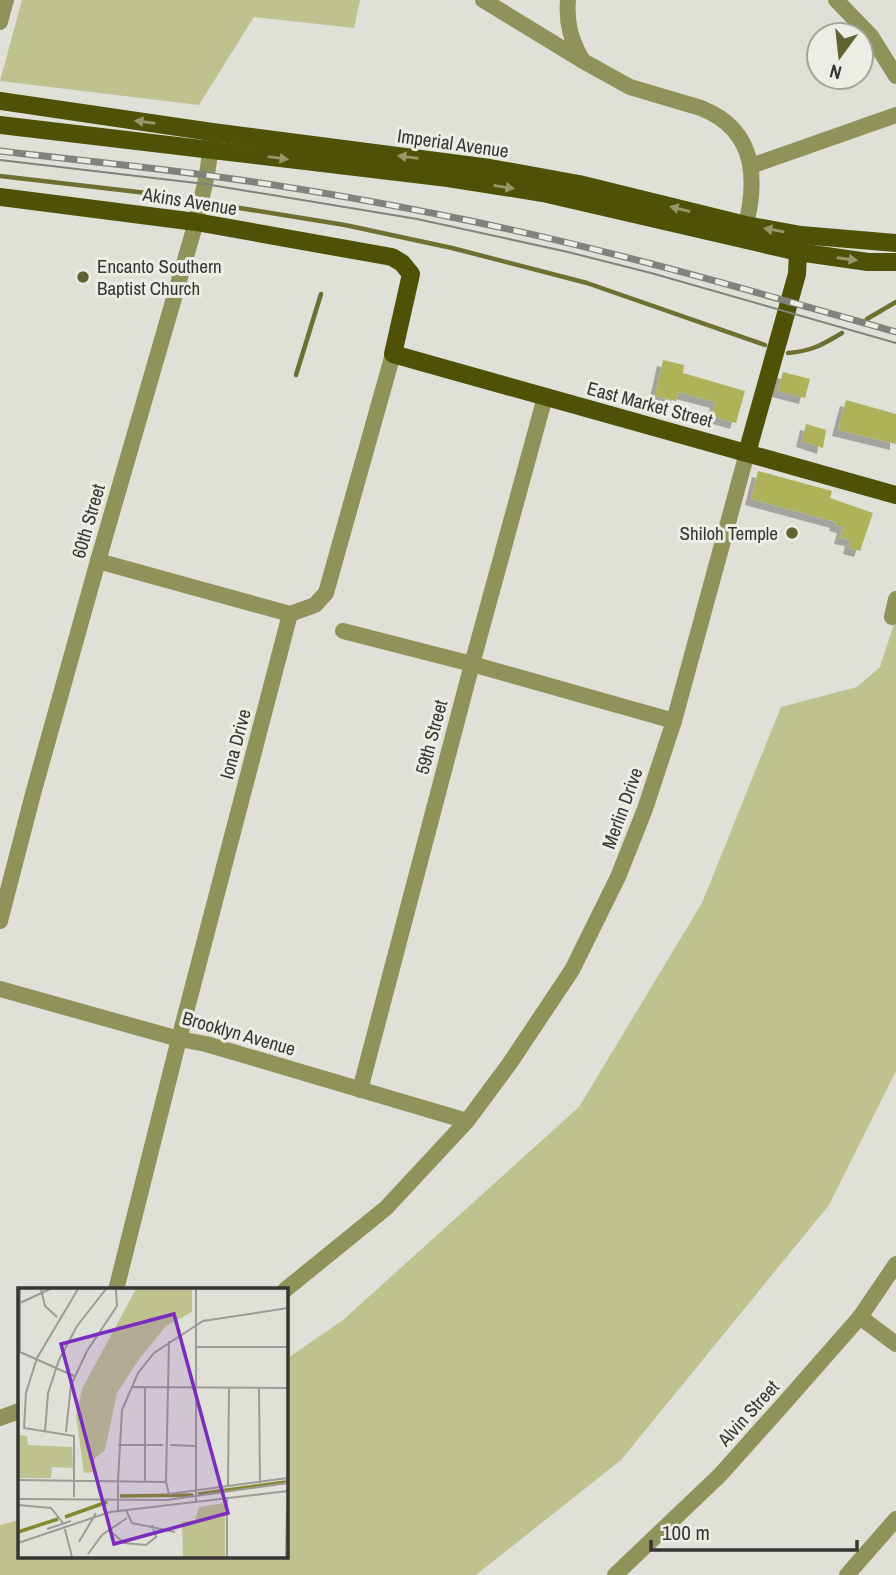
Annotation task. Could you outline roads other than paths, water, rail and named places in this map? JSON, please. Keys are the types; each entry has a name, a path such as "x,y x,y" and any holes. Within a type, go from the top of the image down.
{"main road":[{"name":"Imperial Avenue","path":"0,101 211,141 543,193 799,243 868,262 896,262"},
{"name":"Imperial Avenue","path":"0,125 211,141"},
{"name":"Akins Avenue","path":"0,197 196,222 392,257 402,263 411,274 393,354"},
{"name":"Imperial Avenue","path":"799,243 896,243"},
{"name":"Merlin Drive","path":"747,453 797,274 799,243"},
{"name":"East Market Street","path":"393,354 896,495"}],"street":[{"path":"0,22 6,0"},
{"path":"482,0 630,87 701,108 721,118 744,143 751,166 752,183 744,232"},
{"path":"568,0 569,27 576,50 583,61"},
{"path":"836,0 870,36 896,76"},
{"path":"751,166 896,115"},
{"name":"60th Street","path":"0,922 98,561 196,222 207,176 211,141"},
{"path":"98,561 290,614 315,605 326,593 393,354"},
{"name":"59th Street","path":"360,1090 545,397"},
{"name":"Merlin Drive","path":"287,1288 386,1208 467,1121 510,1063 572,970 618,877 645,809 674,721 747,453"},
{"path":"892,617 896,599"},
{"name":"Iona Drive","path":"117,1288 290,614"},
{"path":"343,631 674,721"},
{"name":"Brooklyn Avenue","path":"0,989 179,1039 206,1044 467,1121"},
{"name":"Alvin Street","path":"615,1575 720,1475 860,1317 896,1264"},
{"path":"860,1317 896,1344"},
{"path":"0,1418 18,1411"},
{"path":"847,1575 896,1518"}],"waterway":[{"path":"0,176 181,197"},
{"path":"221,205 345,225 452,248 587,283 765,345"},
{"path":"296,375 321,294"},
{"path":"867,319 896,302"},
{"path":"788,353 817,347 842,333"}],"tram line":[{"path":"0,160 205,184 417,219 651,273 896,343"}],"railway":[{"path":"0,151 256,182 461,219 625,257 896,332"}],"place":[{"name":"Encanto Southern Baptist Church","path":"83,277"},
{"name":"Shiloh Temple","path":"792,533"}]}
